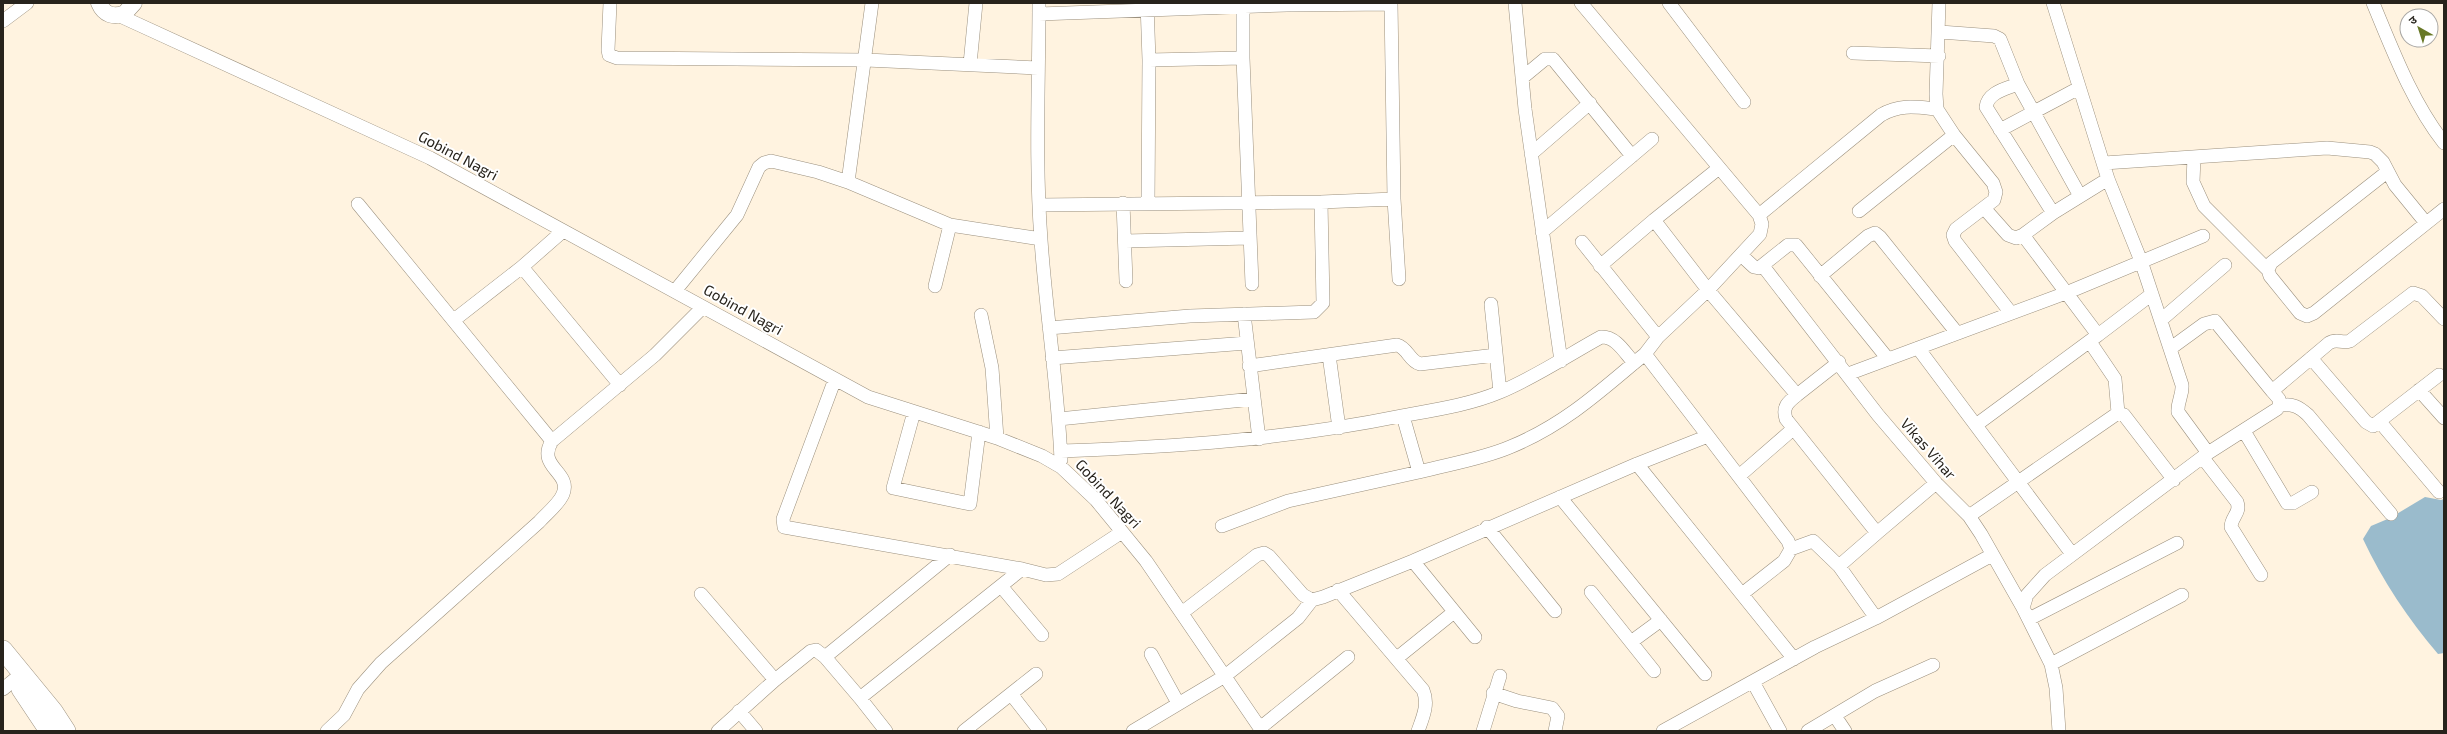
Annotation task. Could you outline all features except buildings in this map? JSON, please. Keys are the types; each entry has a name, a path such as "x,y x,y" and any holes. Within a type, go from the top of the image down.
{"highway":[{"path":"3,650 52,711 66,731"},
{"path":"7,679 49,731"}],"main road":[{"path":"99,3 108,14 120,16 130,9 134,3"}],"street":[{"path":"3,21 27,3"},
{"path":"610,3 608,50 613,58 866,60 1038,68"},
{"path":"848,182 866,60 872,3"},
{"path":"970,64 976,3"},
{"path":"1061,467 1060,419 1049,328 1041,239 1037,170 1039,8 1391,3 1394,199 1399,279"},
{"path":"1515,3 1531,154 1561,361"},
{"path":"1222,526 1288,501 1419,472 1510,448 1545,431 1578,410 1645,354 1658,337 1708,290 1760,234 1762,224 1759,215 1581,3"},
{"path":"1669,3 1744,102"},
{"path":"1939,3 1940,32 1936,94 1937,109 1954,135 1993,183 1996,192 1994,200 1956,229 1953,235 1955,241 2012,313"},
{"path":"2053,3 2108,179 2141,261 2171,348 2182,385 2183,394 2177,406 2178,412 2238,502 2238,512 2231,521 2231,527 2261,575"},
{"path":"2373,3 2400,67 2443,140"},
{"path":"1243,5 1243,58 1252,284"},
{"path":"1147,6 1149,60 1148,203"},
{"name":"Gobind Nagri","path":"120,16 430,158 868,397 997,438 1042,456 1061,467 1096,500 1183,612 1261,730"},
{"path":"1940,32 1994,36 2000,39 2005,46 2018,84 2080,196"},
{"path":"1853,53 1939,56"},
{"path":"1149,60 1243,58"},
{"path":"1522,78 1545,59 1553,59 1632,156"},
{"path":"2018,84 1992,95 1986,101 1986,107 2053,213"},
{"path":"2000,130 2033,111 2079,88"},
{"path":"1531,154 1590,104"},
{"path":"1759,215 1881,115 1893,108 1904,106 1937,109"},
{"path":"1860,211 1954,135"},
{"path":"1542,232 1652,139"},
{"path":"2104,163 2327,148 2375,154 2383,162 2387,172 2426,224"},
{"path":"2194,157 2193,182 2204,206 2268,270 2270,276 2300,313 2306,316 2314,313 2444,209"},
{"path":"675,291 737,215 759,167 764,163 771,161 798,167 848,182 950,226 1041,239"},
{"path":"1600,266 1719,168"},
{"path":"2268,270 2271,263 2387,172"},
{"path":"1984,208 2008,235 2016,238 2023,235 2053,213 2108,179"},
{"path":"1039,205 1321,202 1394,199"},
{"path":"1049,328 1190,316 1314,312 1319,309 1322,303 1323,278 1321,202"},
{"path":"1123,203 1126,281"},
{"path":"358,204 552,441"},
{"path":"1654,220 1708,290 1797,395"},
{"path":"935,286 950,226"},
{"path":"454,320 522,267 563,231"},
{"path":"1820,276 1868,236 1875,233 1880,237 1957,333"},
{"path":"2023,235 2066,293 2094,339 2115,380 2118,412"},
{"path":"1848,374 2066,293 2203,236"},
{"path":"1125,241 1249,238"},
{"path":"1582,242 1658,337"},
{"path":"1740,255 1754,266 1763,266 1792,244 1796,245 1888,360"},
{"path":"2161,320 2225,265"},
{"name":"Vikas Vihar","path":"1763,266 1839,362 1878,416 1936,483 1969,516 2026,614 2051,664 2056,688 2059,731"},
{"path":"522,267 620,385"},
{"path":"2272,391 2333,341 2345,343 2350,341 2413,293 2422,296 2444,319"},
{"path":"1976,425 2094,339 2152,294"},
{"path":"1491,304 1500,392"},
{"path":"327,731 344,715 368,676 539,522 558,501 564,493 564,484 560,475 547,458 547,449 552,441 655,355 703,307"},
{"path":"1244,314 1249,366 1259,439"},
{"path":"981,315 992,368 997,438"},
{"path":"2171,348 2204,324 2215,321 2279,399 2280,405"},
{"path":"1060,452 1217,444 1259,439 1339,428 1461,404 1500,392 1561,361 1601,337 1608,336 1634,363"},
{"path":"1052,358 1247,343"},
{"path":"1249,366 1397,345 1402,346 1416,363 1420,364 1496,355"},
{"path":"1918,348 2072,554"},
{"path":"1645,354 1788,541 1791,549"},
{"path":"1329,355 1339,428"},
{"path":"2311,358 2366,422 2373,426 2439,375"},
{"path":"1839,362 1786,404 1784,412 1793,429 1877,533"},
{"path":"836,379 783,518 784,527 826,536 950,555 1046,575 1058,574 1122,532"},
{"path":"2419,390 2444,418"},
{"path":"1060,419 1254,399"},
{"path":"2177,542 2026,614 2027,595 2034,585 2072,554 2206,455 2244,431 2280,405 2291,404 2299,407 2308,415 2391,514"},
{"path":"914,412 893,488 970,504 979,432"},
{"path":"2118,412 2124,415 2174,480"},
{"path":"1969,516 2118,412"},
{"path":"1403,416 1419,472"},
{"path":"2380,422 2439,492"},
{"path":"1739,476 1793,429"},
{"path":"2244,431 2287,503 2293,503 2312,492"},
{"path":"1133,731 1225,676 1298,618 1312,600 1413,561 1487,527 1708,436"},
{"path":"1637,464 1794,659"},
{"path":"1839,566 1936,483"},
{"path":"1560,497 1705,674"},
{"path":"1487,527 1555,611"},
{"path":"1742,594 1784,561 1791,549 1814,541 1839,566 1876,618"},
{"path":"1183,612 1257,555 1264,553 1269,556 1302,595 1312,600"},
{"path":"825,657 950,555"},
{"path":"1663,731 1794,659 1876,618 1992,555"},
{"path":"1413,561 1475,637"},
{"path":"860,698 1022,569"},
{"path":"1001,586 1042,635"},
{"path":"1338,590 1423,690 1426,698 1426,707 1418,731"},
{"path":"1591,592 1654,671"},
{"path":"701,594 775,680"},
{"path":"2051,664 2182,595"},
{"path":"1397,658 1454,612"},
{"path":"1630,642 1661,620"},
{"path":"718,731 775,680 811,651 816,650 825,657 886,731"},
{"path":"1151,654 1178,703"},
{"path":"1261,730 1348,657"},
{"path":"1808,731 1875,691 1933,665"},
{"path":"964,731 1036,674"},
{"path":"1483,731 1493,693 1500,676"},
{"path":"1753,682 1780,731"},
{"path":"1493,693 1552,708 1558,716 1555,731"},
{"path":"1011,694 1040,731"},
{"path":"739,712 756,731"},
{"path":"1835,716 1845,731"}],"water":[{"path":"2425,497 2441,500 2444,499 2444,653 2438,654 2387,584 2363,539 2371,526 2390,518"}]}
